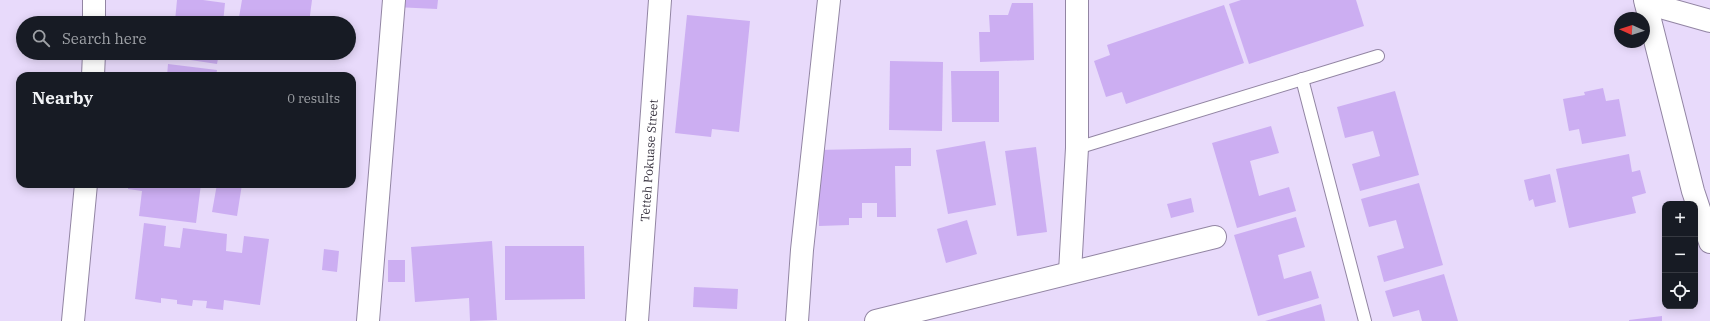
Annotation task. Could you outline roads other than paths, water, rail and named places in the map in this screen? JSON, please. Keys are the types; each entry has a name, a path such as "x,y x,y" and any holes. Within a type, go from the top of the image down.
{"street":[{"path":"94,0 94,16"},
{"path":"368,321 394,0"},
{"name":"Tetteh Pokuase Street","path":"637,321 660,0"},
{"path":"797,321 802,250 829,0"},
{"path":"1070,272 1077,148 1077,0"},
{"path":"1646,2 1710,21"},
{"path":"1646,2 1693,191 1710,242"},
{"path":"93,72 94,60"},
{"path":"72,321 86,188"},
{"path":"876,321 1215,237"}],"lane":[{"path":"1077,148 1378,56"},
{"path":"1302,79 1364,321"}]}
